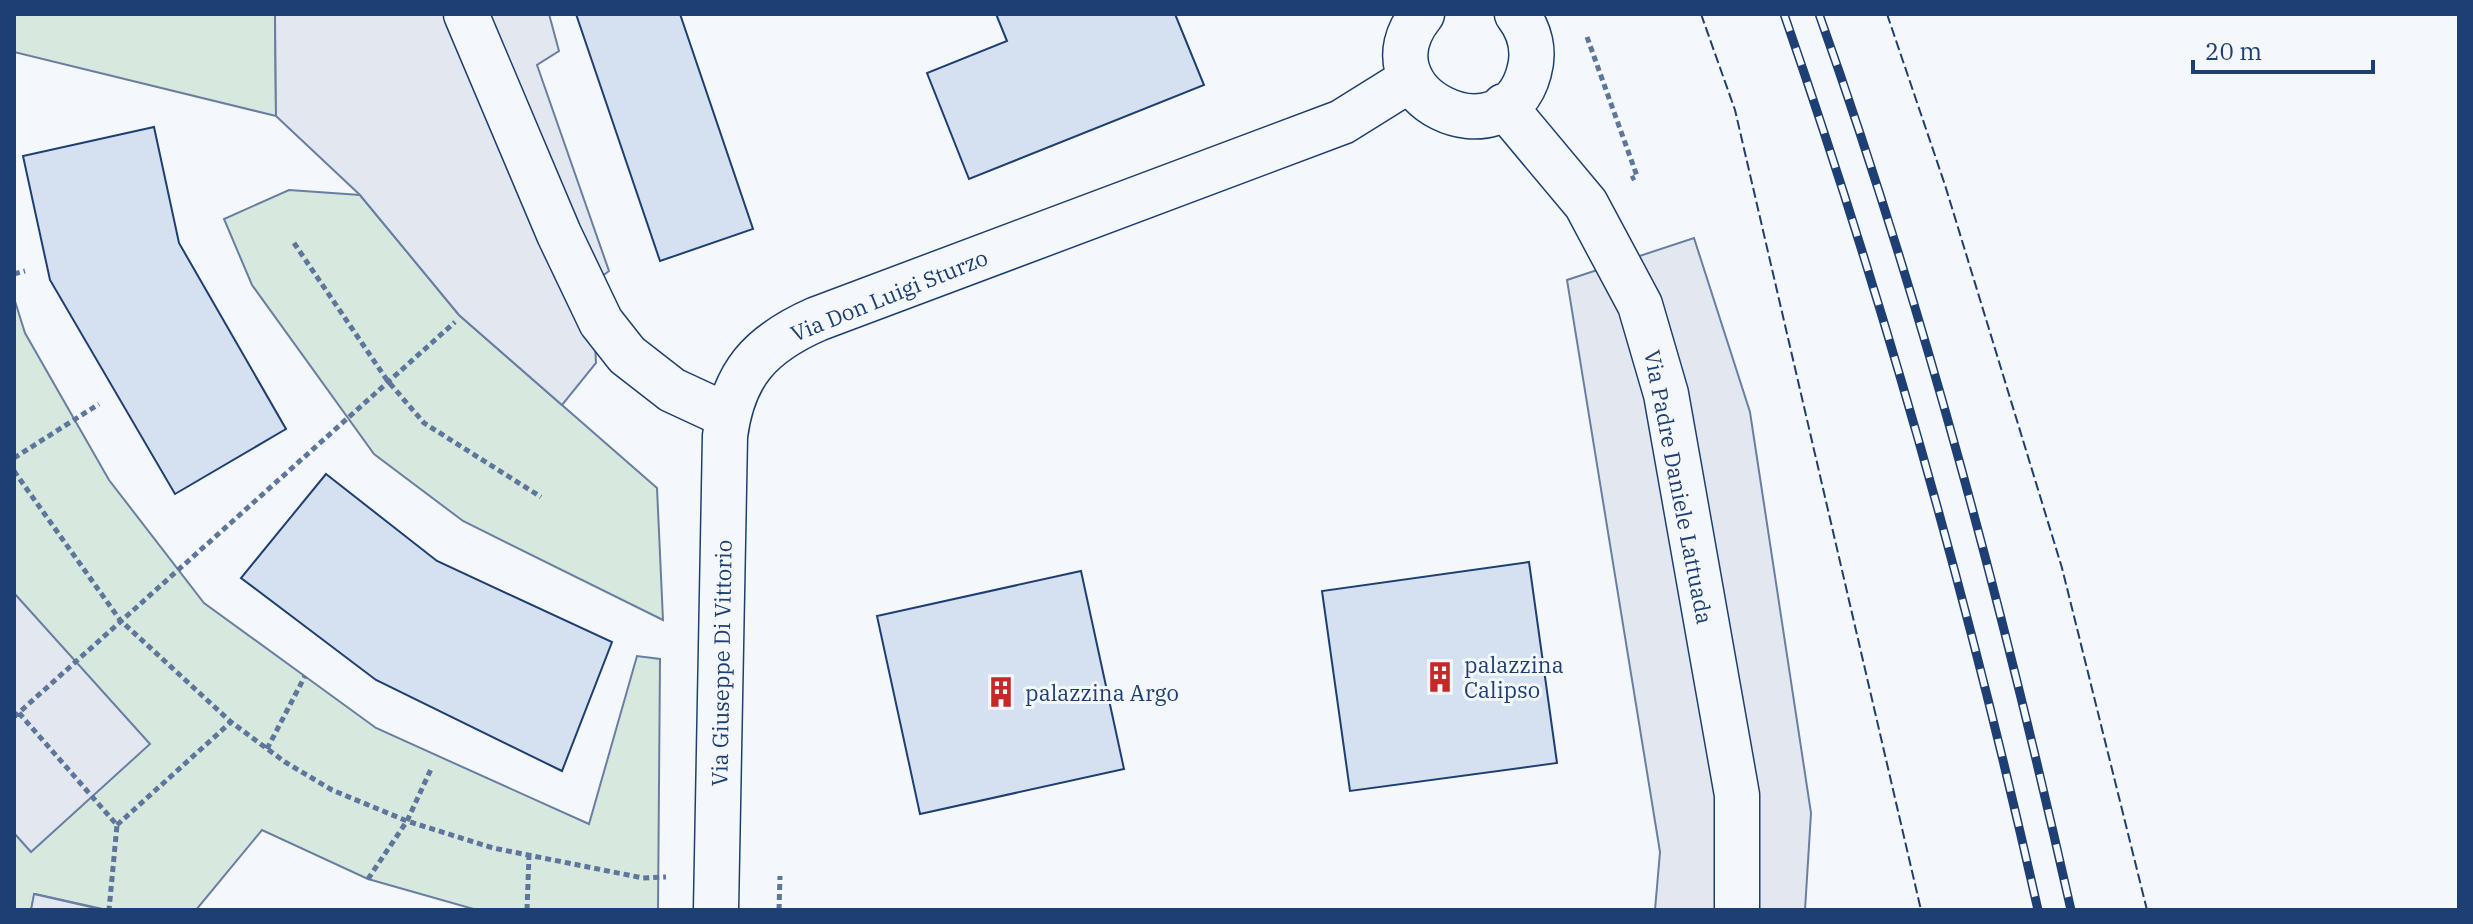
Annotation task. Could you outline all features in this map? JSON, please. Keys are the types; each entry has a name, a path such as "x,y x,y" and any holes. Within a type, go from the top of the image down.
{"street":[{"path":"466,14 559,234 601,322 627,355 672,390 728,416"},
{"path":"1422,14 1412,27 1407,48 1411,79 1429,103 1455,115 1484,115 1504,106 1523,87 1532,61 1528,32 1517,14"},
{"name":"Via Don Luigi Sturzo","path":"728,416 734,392 756,358 791,331 1342,122 1411,79"},
{"name":"Via Padre Daniele Lattuada","path":"1504,106 1586,204 1640,305 1666,394 1737,795 1737,910"},
{"name":"Via Giuseppe Di Vittorio","path":"716,910 728,416"}],"path":[{"path":"1584,29 1637,176"},
{"path":"294,243 387,380 424,423 541,497"},
{"path":"14,274 25,271"},
{"path":"117,825 16,714 455,322"},
{"path":"14,458 99,404"},
{"path":"14,471 120,620 231,722 332,790 407,821 529,855 643,878 671,877"},
{"path":"267,749 305,676"},
{"path":"109,910 117,825 231,722"},
{"path":"368,879 407,821 432,767"},
{"path":"527,910 529,855"},
{"path":"779,910 780,876"}],"shaded area":[{"path":"14,14 275,14 276,116 14,52"},
{"path":"275,14 549,14 559,51 537,65 609,271 592,284 596,363 562,405 459,315 360,195 276,116"},
{"path":"289,190 360,195 459,315 657,488 663,620 463,521 374,454 252,285 224,219"},
{"path":"1694,238 1750,412 1811,813 1805,910 1655,910 1660,852 1567,280"},
{"path":"14,298 25,333 109,480 204,603 376,728 589,824 637,656 660,659 658,910 477,910 368,879 262,830 196,910 107,910 35,894 31,910 14,910"},
{"path":"14,593 150,744 31,852 14,833"},
{"path":"34,894 104,910 31,910"}],"building":[{"path":"576,14 680,14 753,229 660,261"},
{"path":"996,14 1175,14 1204,85 969,179 927,73 1007,41"},
{"path":"154,127 179,243 286,429 175,494 50,280 23,156"},
{"path":"326,474 437,561 612,642 562,771 376,680 241,578"},
{"name":"palazzina Calipso","path":"1529,562 1557,763 1350,791 1322,591"},
{"name":"palazzina Argo","path":"1081,571 1124,769 920,814 877,616"}],"railway":[{"path":"1784,14 1857,235 1924,459 1984,684 2038,910"},
{"path":"1819,14 1927,346 2018,684 2071,910"}],"fence":[{"path":"1701,14 1735,110 1921,910"},
{"path":"1887,14 1945,185 2062,568 2147,910"}],"place":[{"name":"palazzina Calipso","path":"1440,677"},
{"name":"palazzina Argo","path":"1001,692"}]}
